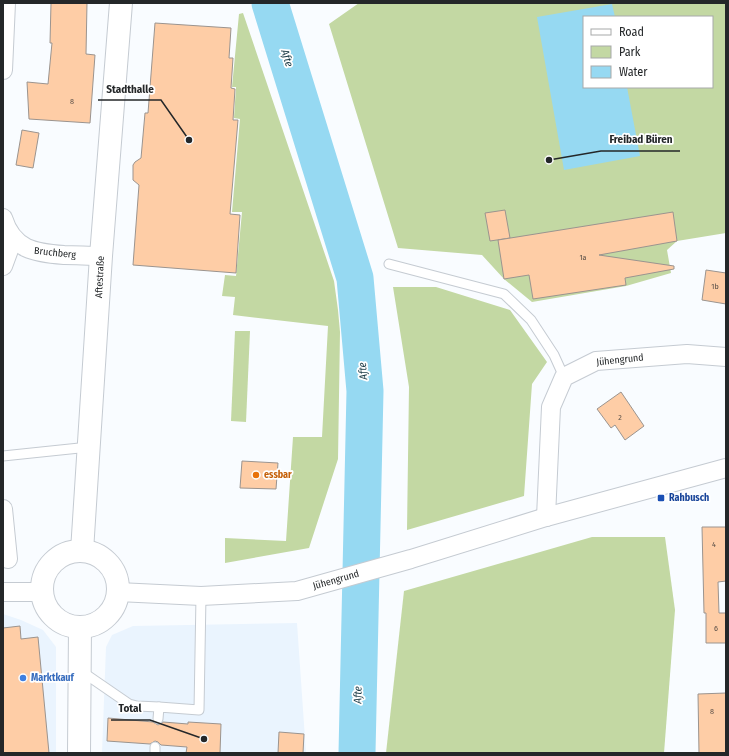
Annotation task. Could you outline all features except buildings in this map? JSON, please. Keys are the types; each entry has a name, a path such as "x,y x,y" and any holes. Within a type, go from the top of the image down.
{"main road":[{"name":"Aftestraße","path":"82,551 90,447 101,256 121,3"},
{"path":"82,551 94,553 105,559 113,568 118,580 118,592 116,603 110,613 91,625 80,627 69,625 59,620 50,612 45,602 43,581 53,562 72,552 82,551"},
{"path":"79,753 80,627"}],"street":[{"path":"3,70 6,3"},
{"name":"Bruchberg","path":"3,218 6,228 13,239 29,250 43,254 101,256"},
{"path":"3,266 13,239"},
{"name":"Jühengrund","path":"564,377 596,361 687,354 726,357"},
{"path":"546,517 551,407 564,377"},
{"name":"Jühengrund","path":"118,592 201,596 297,591 411,559 546,517 726,468"},
{"path":"3,509 8,559"},
{"path":"3,592 43,592"}],"lane":[{"path":"389,264 504,294 531,320 554,355 564,377"},
{"path":"3,456 90,447"},
{"path":"80,670 129,704 137,706 199,710 201,596"},
{"path":"158,719 159,707"}],"shaded area":[{"name":"Marktkauf","path":"3,614 43,630 56,647 56,753 3,753"},
{"path":"297,623 306,753 102,753 106,647 112,635 133,626"}],"green space":[{"path":"359,3 726,3 726,233 677,241 667,250 671,273 626,286 532,302 504,279 482,255 398,248 329,24"},
{"path":"243,13 334,281 340,332 338,459 309,548 225,563 225,538 286,541 293,437 322,437 328,326 233,315 235,297 222,296 225,275 236,276 242,212 232,212 240,119 234,118 236,87 232,87 239,14"},
{"path":"393,287 436,287 510,310 547,362 532,384 524,496 407,530 409,387"},
{"path":"235,331 250,331 246,422 231,421"},
{"path":"592,537 665,537 675,610 664,753 386,753 404,591"}],"water":[{"path":"612,4 615,16 583,16 583,88 627,88 640,156 564,170 537,17"}],"waterway":[{"name":"Afte","path":"270,3 355,278 365,391 357,753"}],"place":[{"name":"Stadthalle","path":"189,140"},
{"name":"Freibad Büren","path":"549,160"},
{"name":"essbar","path":"256,475"},
{"name":"Rahbusch","path":"661,498"},
{"name":"Marktkauf","path":"23,678"},
{"name":"Total","path":"204,739"}]}
